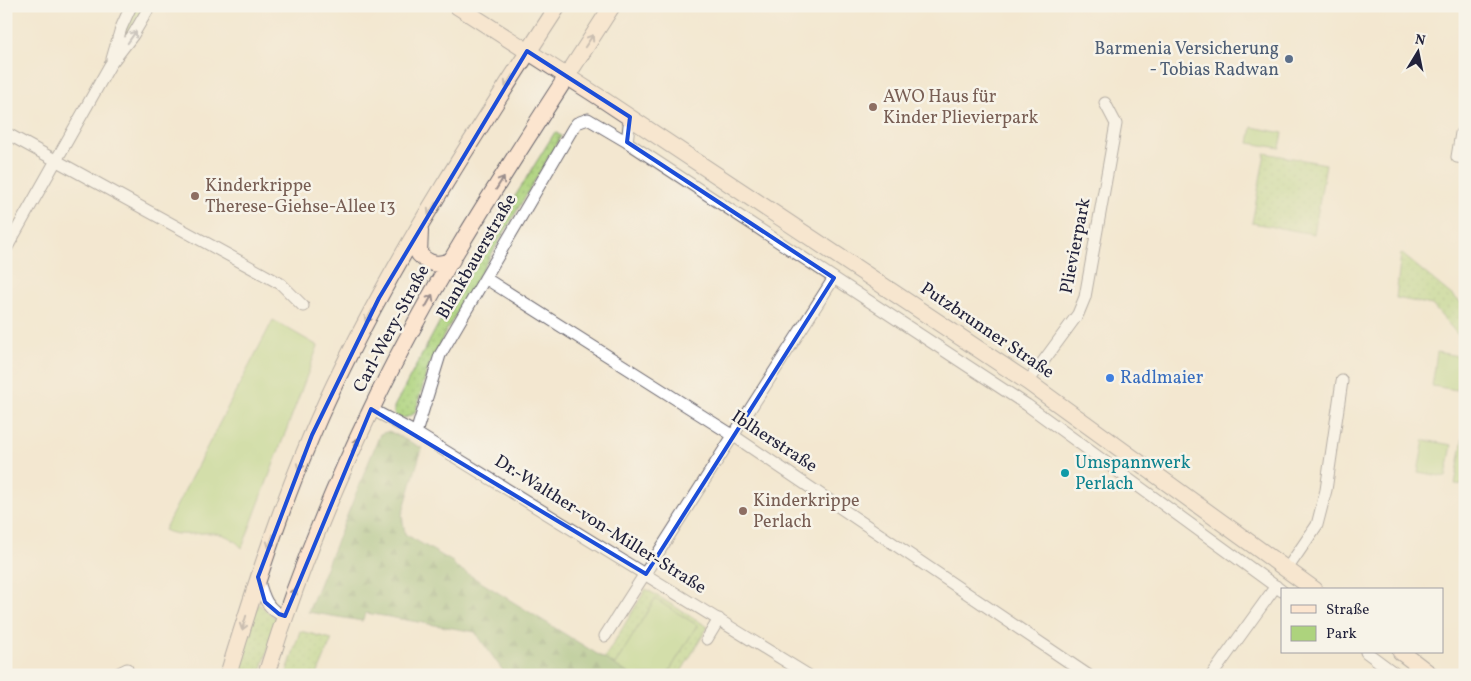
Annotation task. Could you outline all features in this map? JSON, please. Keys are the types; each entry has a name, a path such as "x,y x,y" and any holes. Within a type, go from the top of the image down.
{"main road":[{"name":"Putzbrunner Straße","path":"457,6 630,118 1028,382 1312,588"},
{"name":"Carl-Wery-Straße","path":"228,675 258,577 312,435 342,368 378,298 527,51 558,6"},
{"name":"Carl-Wery-Straße","path":"266,675 285,616 321,522 371,409 452,260 612,6"},
{"path":"420,228 419,254 426,263 441,265 452,260"},
{"path":"1404,654 1432,675"}],"street":[{"path":"110,65 121,28 131,6"},
{"path":"6,249 110,65 134,35 150,6"},
{"name":"Plievierpark","path":"1028,382 1078,314 1085,297 1116,124 1105,103"},
{"path":"630,118 627,142 1027,405 1279,589 1212,675"},
{"name":"Blankbauerstraße","path":"416,433 440,355 573,128 583,119 594,121 627,142"},
{"path":"6,133 281,284 303,306"},
{"path":"1465,134 1461,133 1457,157 1465,158"},
{"name":"Iblherstraße","path":"486,278 734,436 1088,675"},
{"path":"605,636 834,278"},
{"path":"1287,570 1317,525 1326,490 1342,381"},
{"name":"Dr.-Walther-von-Miller-Straße","path":"371,409 416,433 808,675"},
{"path":"258,577 265,602 279,614 285,616"},
{"path":"707,639 719,619"},
{"path":"1369,654 1397,675"},
{"path":"115,675 127,669"}],"highlighted area":[{"path":"527,51 630,117 627,142 834,278 646,574 371,409 285,616 279,614 265,602 258,577 312,435 379,298"}],"green space":[{"path":"136,6 145,6 125,39 123,35"},
{"path":"1252,127 1283,133 1280,148 1249,143"},
{"path":"555,132 561,136 445,333 428,368 415,413 404,418 397,416 394,414 394,407 455,293"},
{"path":"1265,153 1326,164 1314,234 1252,223"},
{"path":"1401,253 1465,306 1465,343 1432,305 1396,298"},
{"path":"273,320 318,346 242,548 232,539 223,535 213,533 183,534 164,530"},
{"path":"1437,352 1463,357 1457,390 1432,386"},
{"path":"1465,426 1465,485 1455,484"},
{"path":"389,431 422,448 402,515 405,534 453,562 455,566 631,675 506,675 475,632 366,613 362,621 308,612 380,434"},
{"path":"1424,440 1452,445 1446,477 1418,472"},
{"path":"646,589 708,627 679,675 667,675 697,625 655,600 615,665 604,659"},
{"path":"655,599 697,625 667,675 631,675 615,665"},
{"path":"258,603 277,620 260,675 234,675"},
{"path":"300,631 332,639 317,675 286,675"}],"place":[{"name":"Barmenia Versicherung - Tobias Radwan","path":"1289,59"},
{"name":"AWO Haus für Kinder Plievierpark","path":"873,107"},
{"name":"Kinderkrippe Therese-Giehse-Allee 13","path":"195,196"},
{"name":"Radlmaier","path":"1110,378"},
{"name":"Umspannwerk Perlach","path":"1065,473"},
{"name":"Kinderkrippe Perlach","path":"743,511"}]}
